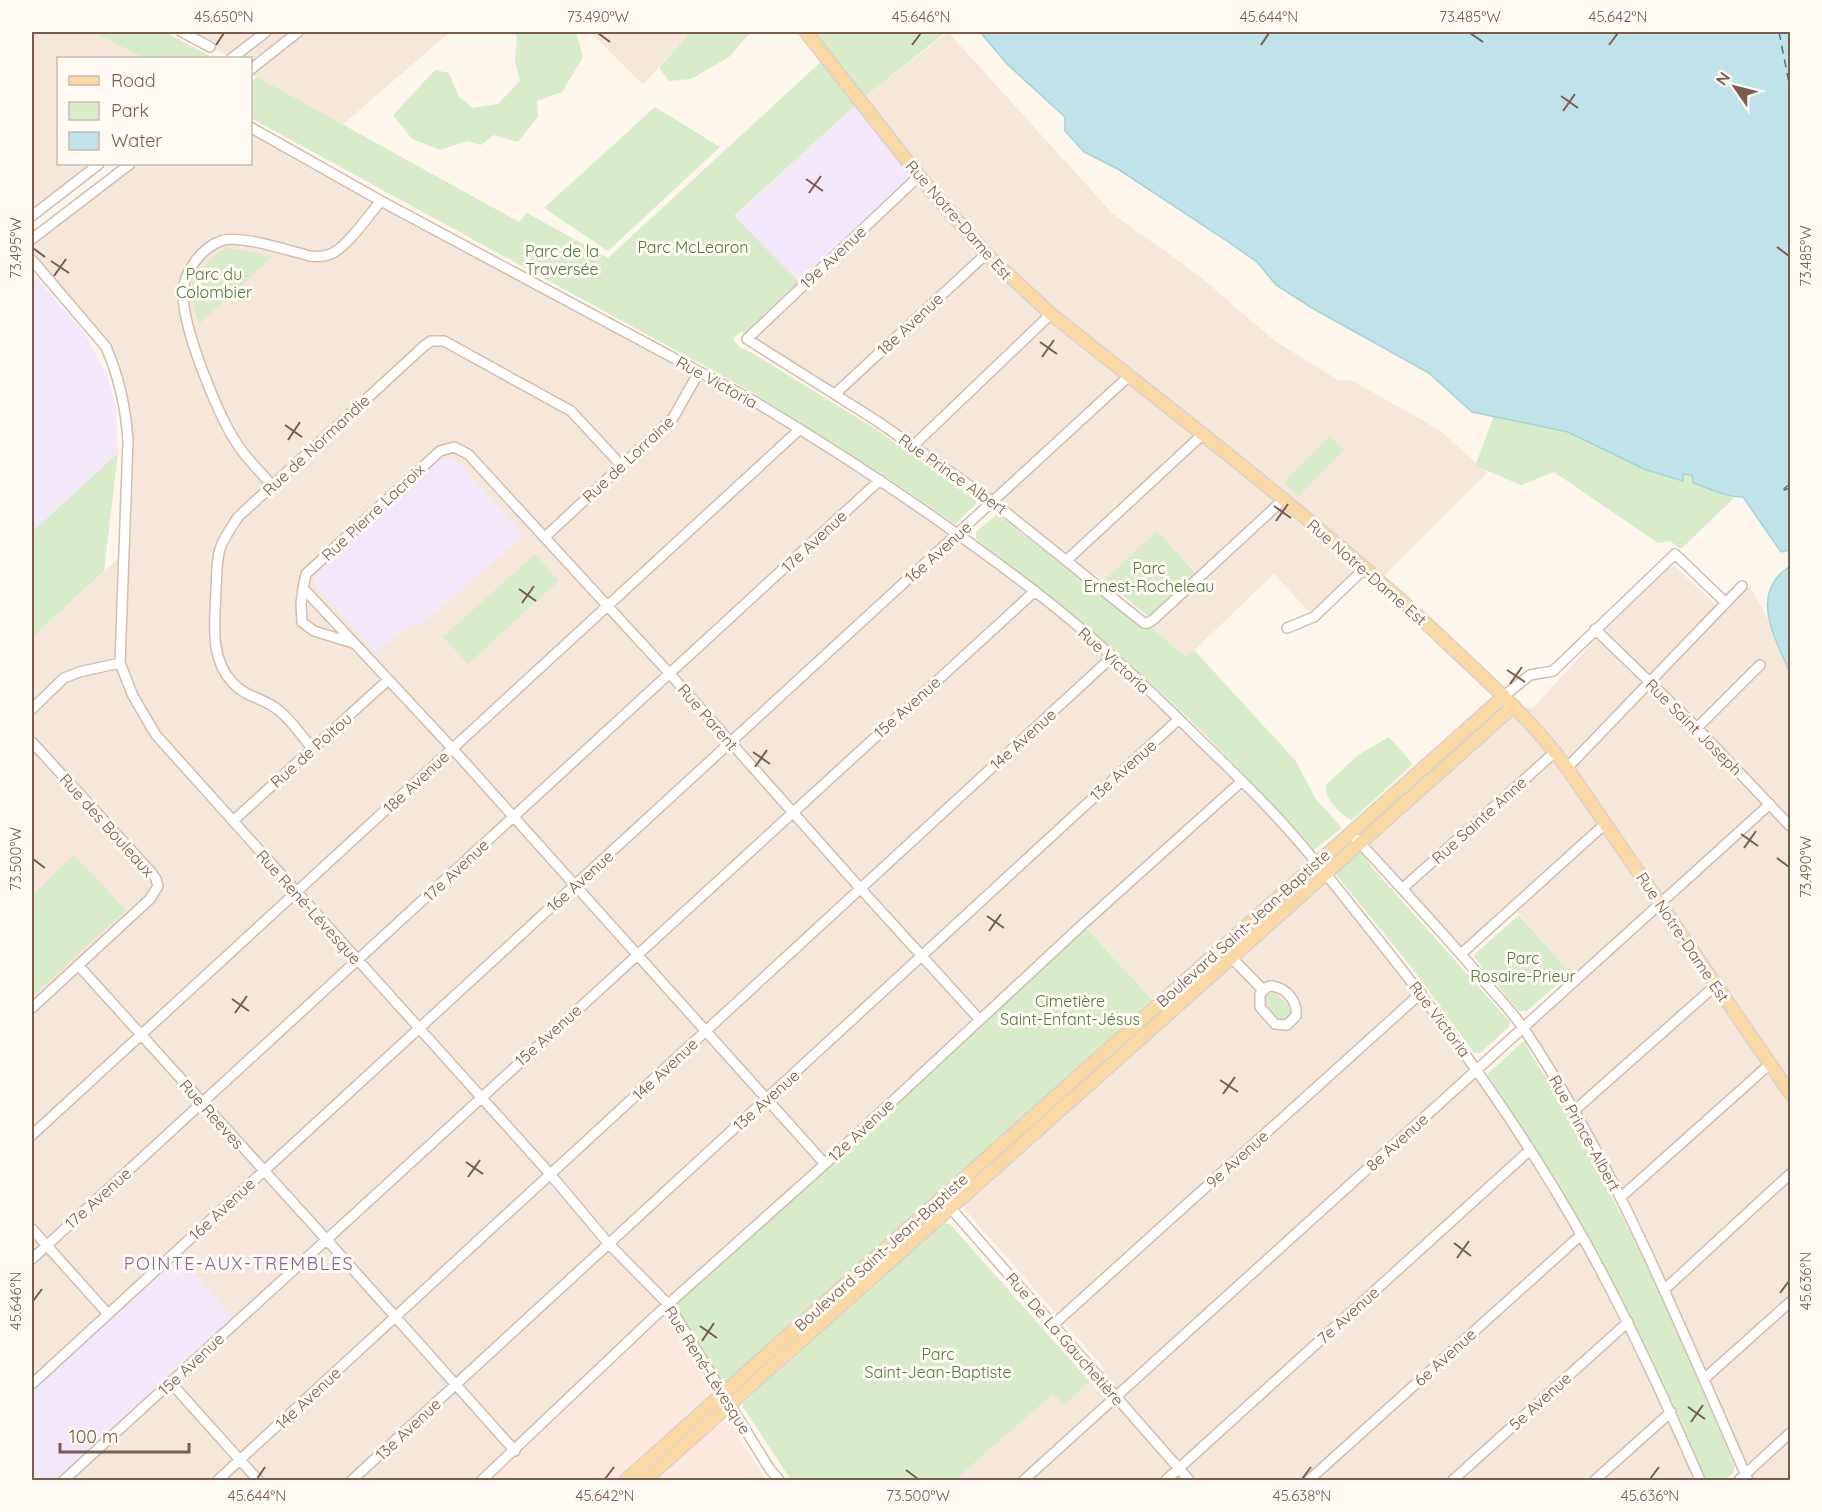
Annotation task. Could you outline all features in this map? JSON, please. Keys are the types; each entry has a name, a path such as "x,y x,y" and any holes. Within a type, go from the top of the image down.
{"main road":[{"name":"Rue Notre-Dame Est","path":"806,32 919,176 986,254 1051,314 1365,568 1514,706 1567,768 1791,1093"},
{"name":"Boulevard Saint-Jean-Baptiste","path":"645,1480 727,1399 941,1198 1504,696"},
{"name":"Boulevard Saint-Jean-Baptiste","path":"626,1480 727,1399 950,1208 1514,706"},
{"path":"1417,773 1426,784"},
{"path":"1181,983 1190,994"}],"street":[{"path":"182,32 210,47"},
{"path":"233,57 266,32"},
{"path":"252,68 298,32"},
{"name":"Rue Victoria","path":"252,128 800,429 880,480 1035,591 1112,657 1179,719 1275,815 1317,862 1421,993 1478,1070 1581,1234 1628,1322 1671,1412 1700,1480"},
{"path":"32,216 98,165"},
{"path":"32,239 129,165"},
{"name":"19e Avenue","path":"747,339 919,176"},
{"path":"272,485 242,452 201,366 183,296 186,278 200,257 222,240 240,239 310,256 321,257 332,253 381,201"},
{"name":"18e Avenue","path":"835,394 986,254"},
{"name":"Rue René-Lévesque","path":"32,260 106,347 122,396 128,441 120,663 134,696 156,735 668,1305 779,1480"},
{"path":"913,446 1051,314"},
{"name":"Rue Prince Albert","path":"747,339 835,394 993,502 1141,621 1148,623 1283,500"},
{"name":"Rue de Normandie","path":"312,748 284,715 271,705 240,690 230,681 221,666 216,649 214,635 220,549 227,533 238,518 272,485 424,346 431,341 438,340 450,344 571,411 621,465"},
{"name":"Rue de Lorraine","path":"545,537 673,418 699,372"},
{"name":"16e Avenue","path":"32,1384 1129,376"},
{"name":"18e Avenue","path":"32,1135 800,429"},
{"path":"1067,560 1202,435"},
{"name":"Rue Parent","path":"454,447 476,460 980,1020"},
{"name":"Rue Pierre Lacroix","path":"303,588 306,574 312,568 440,451 454,447"},
{"name":"17e Avenue","path":"32,1259 880,480"},
{"name":"Boulevard Saint-Jean-Baptiste","path":"1504,696 1530,675 1553,671 1675,554 1726,603"},
{"path":"1287,628 1314,617 1365,568"},
{"path":"1567,768 1742,586"},
{"path":"303,588 302,622 314,631 353,643"},
{"path":"303,588 452,748 825,1164"},
{"name":"15e Avenue","path":"64,1480 1035,591"},
{"name":"Rue Saint Joseph","path":"1595,629 1697,728 1791,826"},
{"name":"14e Avenue","path":"218,1480 1112,657"},
{"path":"32,709 64,678 79,672 120,663"},
{"path":"1697,728 1760,665"},
{"name":"Rue de Poitou","path":"233,821 388,680"},
{"name":"13e Avenue","path":"352,1480 1179,719"},
{"name":"Rue des Bouleaux","path":"32,741 151,872 158,886 150,899 32,1008"},
{"name":"Rue Sainte Anne","path":"1403,888 1555,752"},
{"name":"12e Avenue","path":"482,1480 668,1305 1242,781"},
{"name":"8e Avenue","path":"1024,1480 1770,804"},
{"path":"1461,954 1606,823"},
{"name":"Rue Prince-Albert","path":"1350,832 1403,888 1524,1029 1575,1110 1621,1197 1665,1289 1744,1478"},
{"path":"1221,947 1263,990"},
{"name":"Rue Reeves","path":"78,965 515,1450"},
{"path":"1575,1110 1716,985"},
{"path":"1272,986 1279,987 1293,1000 1297,1011 1291,1023 1279,1025 1262,1010 1258,1003 1263,990 1272,986"},
{"name":"9e Avenue","path":"1053,1325 1421,993"},
{"path":"1621,1197 1770,1064"},
{"name":"7e Avenue","path":"1166,1480 1530,1150"},
{"path":"1665,1289 1791,1174"},
{"name":"Rue De La Gauchetière","path":"941,1198 1189,1480"},
{"path":"32,1229 108,1314"},
{"name":"6e Avenue","path":"1309,1480 1581,1234"},
{"path":"1704,1379 1791,1302"},
{"name":"5e Avenue","path":"1453,1480 1628,1322"},
{"path":"171,1383 258,1480"},
{"path":"1595,1480 1671,1412"},
{"path":"1744,1478 1791,1434"}],"shaded area":[{"path":"32,32 92,32 142,57 57,57 57,165 98,165 32,216"},
{"path":"185,32 450,32 341,126 259,80 252,74 252,57 228,57"},
{"path":"590,32 690,32 643,85"},
{"path":"948,32 1113,214 1197,274 1275,341 1338,380 1351,380 1441,431 1487,473 1380,580 1365,568 1311,614 1274,574 1186,658 1152,628 1204,580 1157,532 1104,580 1067,560 993,502 747,338 860,101"},
{"path":"860,101 919,176 803,286 734,217"},
{"path":"252,128 800,429 1035,591 1179,719 1317,862 1157,1005 1084,924 480,1480 32,1480 32,638 124,553 126,419 106,347 32,260 32,239 129,165 252,165"},
{"path":"32,273 84,332 108,377 116,407 118,453 32,532"},
{"path":"437,458 449,458 460,464 524,535 417,628 412,623 376,653 314,585 316,573"},
{"path":"1675,566 1724,613 1750,586 1769,621 1790,673 1790,1480 1748,1480 1621,1197 1524,1029 1569,973 1520,915 1511,908 1461,954 1360,843 1514,706 1533,708 1600,634 1670,567"},
{"path":"1325,873 1478,1070 1581,1234 1700,1480 955,1480 1053,1394 1064,1405 1105,1369 965,1210 964,1206 1166,1015"},
{"path":"176,1255 233,1316 56,1480 32,1480 32,1389"},
{"path":"668,1304 724,1393 626,1480 478,1480"},
{"path":"723,1421 729,1421 766,1480 649,1480"}],"green space":[{"path":"92,32 164,32 212,57 142,57"},
{"path":"513,32 576,32 583,57 562,92 537,101 538,117 518,142 494,135 481,145 467,141 440,150 412,139 393,115 435,70 449,73 459,97 473,108 498,104 520,81 515,60 517,37"},
{"path":"690,32 751,32 729,57 691,79 669,81 659,68"},
{"path":"806,32 946,32 860,101 734,216 803,286 747,338 742,331 733,339 739,347 877,430 976,499 976,504 955,524 889,479 750,391 252,119 252,81 257,77 519,222 527,213 608,258 825,58"},
{"path":"655,107 720,147 608,251 544,208"},
{"name":"Parc du Colombier","path":"229,248 273,256 199,324 193,304 191,289 193,283 202,268 212,258"},
{"path":"1494,416 1568,432 1644,469 1683,480 1682,473 1692,475 1693,483 1734,498 1681,549 1670,541 1658,543 1554,472 1521,485 1475,466"},
{"path":"1330,436 1344,450 1299,496 1283,483"},
{"path":"118,453 104,571 32,638 32,532"},
{"path":"996,515 1142,628 1152,628 1186,657 1194,650 1296,761 1315,798 1342,828 1314,850 1179,709 1093,633 976,539 976,532"},
{"name":"Parc Ernest-Rocheleau","path":"1157,531 1196,573 1149,617 1104,580"},
{"path":"535,554 559,581 468,664 443,637"},
{"path":"1389,737 1413,764 1352,820 1347,818 1329,799 1326,785 1358,755"},
{"path":"1362,851 1370,865 1510,1022 1509,1027 1480,1053 1474,1053 1412,968 1337,876 1336,870"},
{"path":"74,855 126,910 32,997 32,896"},
{"name":"Parc Rosaire-Prieur","path":"1519,915 1570,973 1527,1011 1519,1011 1474,957"},
{"name":"Cimetière Saint-Enfant-Jésus","path":"1083,924 1157,1005 724,1393 668,1305"},
{"path":"1274,992 1289,1006 1291,1014 1285,1019 1278,1018 1264,1002 1267,994"},
{"path":"1525,1040 1529,1051 1569,1114 1657,1287 1735,1466 1733,1473 1725,1480 1706,1480 1659,1374 1606,1272 1549,1172 1487,1074"},
{"name":"Parc Saint-Jean-Baptiste","path":"944,1223 950,1224 1090,1382 1064,1405 1053,1394 955,1480 791,1480 743,1407 743,1403"}],"water":[{"path":"980,32 1790,32 1790,550 1781,552 1743,497 1725,494 1693,483 1692,475 1683,474 1683,481 1644,469 1568,432 1472,412 1429,373 1312,308 1276,285 1257,262 1224,239 1118,169 1084,152 1065,131 1065,117 1007,64"},
{"path":"1790,566 1790,673 1772,631 1768,603 1770,589 1777,577"}],"ferry route":[{"path":"1779,32 1790,88"},
{"path":"1790,484 1781,491 1790,488"}],"district":[{"name":"POINTE-AUX-TREMBLES","path":"239,1263"}],"park label":[{"name":"Parc McLearon","path":"693,247"},
{"name":"Parc de la Traversée","path":"562,260"}]}
